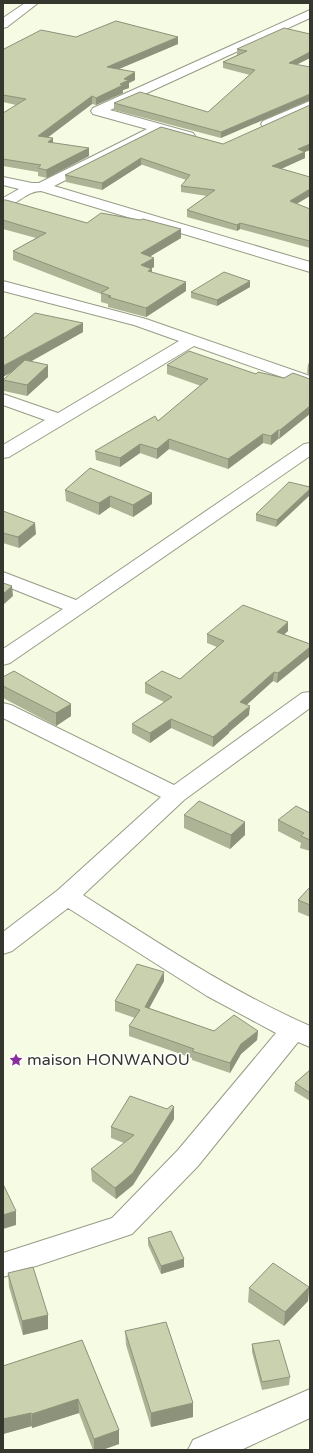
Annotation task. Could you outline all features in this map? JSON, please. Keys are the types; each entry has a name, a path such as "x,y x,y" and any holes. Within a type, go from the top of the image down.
{"street":[{"path":"3,24 32,3"},
{"path":"201,140 98,110 307,19"},
{"path":"256,130 310,105"},
{"path":"3,204 159,128"},
{"path":"3,180 37,187 310,267"},
{"path":"3,286 140,322 310,382"},
{"path":"3,453 191,341"},
{"path":"3,399 58,419"},
{"path":"3,659 310,448"},
{"path":"3,578 79,608"},
{"path":"3,944 67,896 176,795 310,698"},
{"path":"3,710 176,795"},
{"path":"3,1265 122,1226 188,1158 302,1033 208,986 67,896"},
{"path":"204,1450 239,1436 310,1403"}],"building":[{"path":"116,21 178,37 107,67 135,72 124,79 129,80 120,84 123,85 96,98 92,96 38,136 53,138 48,142 89,148 46,170 38,168 41,165 3,159 3,113 26,99 3,95 3,48 4,49 41,30 76,37"},
{"path":"284,28 310,34 310,52 289,63 310,67 310,94 221,132 114,103 140,92 208,112 255,70 223,62 247,51 237,49"},
{"path":"310,105 310,144 298,149 305,152 272,166 310,177 310,189 290,201 310,209 310,241 240,223 237,225 187,210 215,190 181,186 190,175 141,158 102,183 65,175 161,127 223,144"},
{"path":"3,200 87,223 101,213 140,220 143,219 181,229 141,253 154,258 141,265 152,269 148,271 186,282 146,308 108,297 111,296 101,293 109,288 13,251 46,233 3,220"},
{"path":"224,272 250,281 217,300 191,292"},
{"path":"35,313 83,323 3,366 3,339"},
{"path":"189,351 256,374 258,372 284,378 293,373 310,379 310,406 271,436 263,434 228,459 169,439 157,449 140,444 120,458 95,451 155,416 158,421 208,379 167,365"},
{"path":"25,360 48,365 27,385 3,380"},
{"path":"90,468 152,493 133,505 110,496 99,503 65,490"},
{"path":"289,482 310,487 310,489 277,520 256,514"},
{"path":"3,511 35,523 18,537 3,533"},
{"path":"3,583 12,586 3,594"},
{"path":"243,605 288,622 277,632 310,644 310,647 278,673 274,672 240,702 250,706 213,737 171,719 150,733 132,724 172,697 145,683 162,671 180,679 224,641 207,634"},
{"path":"14,671 71,704 56,713 3,686 3,677"},
{"path":"199,801 245,822 231,835 184,815"},
{"path":"296,806 310,813 310,840 301,836 304,833 278,820"},
{"path":"310,887 310,905 298,900"},
{"path":"137,964 164,972 145,1007 214,1031 234,1015 258,1031 241,1044 230,1063 192,1051 194,1049 129,1026 140,1010 115,1001"},
{"path":"310,1070 310,1093 295,1083"},
{"path":"130,1096 167,1109 172,1105 174,1107 133,1173 115,1188 91,1169 134,1135 111,1127"},
{"path":"3,1184 16,1211 3,1215"},
{"path":"171,1231 184,1259 161,1266 148,1238"},
{"path":"273,1263 309,1287 285,1312 249,1288"},
{"path":"33,1267 48,1315 22,1321 8,1273"},
{"path":"166,1322 193,1403 151,1413 125,1331"},
{"path":"82,1340 119,1430 94,1439 78,1399 32,1414 3,1419 3,1366"},
{"path":"279,1340 290,1377 262,1382 252,1344"}],"place":[{"name":"maison HONWANOU","path":"16,1060"}]}
